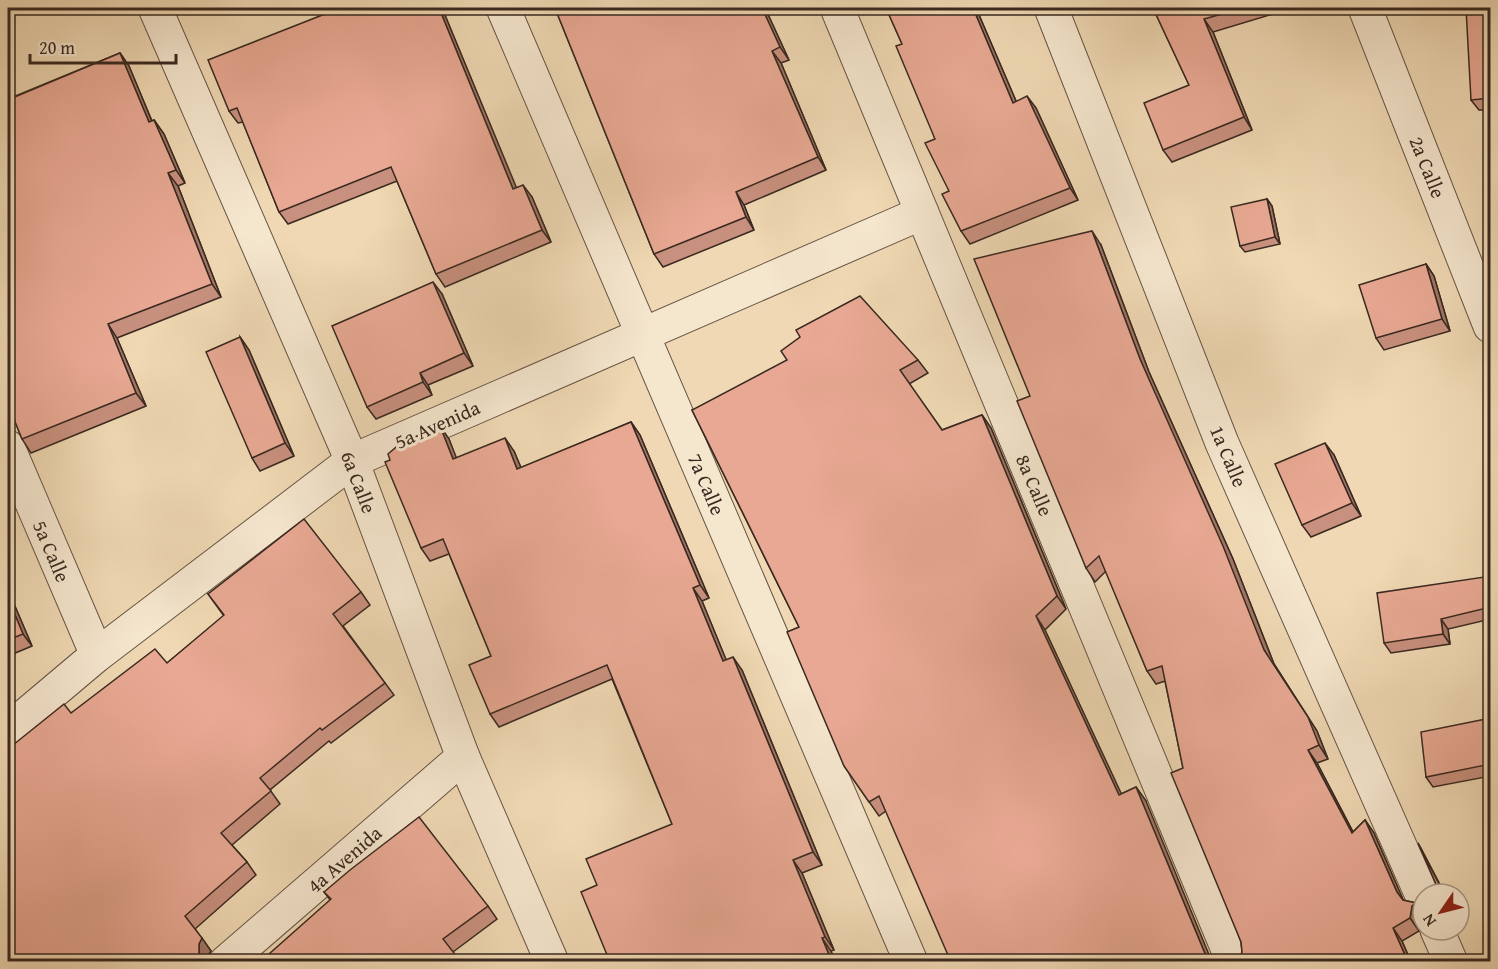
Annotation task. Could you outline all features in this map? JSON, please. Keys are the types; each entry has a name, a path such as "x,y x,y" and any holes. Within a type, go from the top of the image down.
{"street":[{"name":"6a Calle","path":"155,8 352,461 463,757 552,962"},
{"name":"7a Calle","path":"503,8 911,962"},
{"name":"8a Calle","path":"837,8 1233,962"},
{"name":"1a Calle","path":"1051,8 1222,443 1416,882"},
{"name":"2a Calle","path":"1365,8 1491,326"},
{"name":"5a Avenida","path":"8,730 97,655 352,461 922,213"},
{"name":"5a Calle","path":"8,447 97,655"},
{"name":"4a Avenida","path":"226,962 463,757"},
{"path":"1442,942 1451,962"}],"building":[{"path":"334,8 439,8 513,189 523,185 542,230 436,274 391,167 279,212 237,108 229,111 208,60 335,10"},
{"path":"555,8 762,8 780,47 772,51 818,157 736,192 746,217 654,254"},
{"path":"886,8 973,8 1013,103 1027,96 1070,188 961,231 942,194 949,191 925,143 935,139 896,46 902,44"},
{"path":"1153,8 1243,8 1204,19 1244,117 1163,150 1144,103 1189,85"},
{"path":"1466,8 1491,8 1491,98 1471,100"},
{"path":"120,53 149,122 154,120 176,170 168,173 212,284 108,324 136,393 22,439 8,404 8,93 10,99"},
{"path":"1267,199 1275,237 1240,246 1231,207"},
{"path":"1092,231 1140,359 1223,546 1264,650 1308,717 1319,745 1308,750 1352,833 1365,820 1397,892 1403,900 1411,902 1410,918 1393,928 1408,962 1237,962 1242,952 1241,942 1171,773 1183,768 1162,666 1147,671 1099,556 1086,568 1017,401 1030,396 974,259"},
{"path":"1426,264 1442,319 1376,338 1359,285"},
{"path":"433,282 464,353 420,373 423,382 367,407 332,326"},
{"path":"860,296 918,360 900,370 942,430 982,415 1057,596 1036,616 1119,795 1136,787 1206,956 1211,962 951,962 879,796 869,802 844,766 787,632 799,627 692,410 787,360 781,351 800,337 796,330"},
{"path":"240,337 285,443 252,458 206,352"},
{"path":"631,422 700,585 693,588 723,661 733,657 813,852 793,860 825,937 822,938 832,962 610,962 581,892 597,885 586,859 672,824 607,665 490,714 469,665 491,656 443,539 421,548 385,462 390,460 388,454 401,443 440,426 453,459 505,438 517,469"},
{"path":"1325,443 1352,503 1302,525 1275,464"},
{"path":"304,519 361,592 333,614 385,683 322,730 320,728 260,778 271,791 221,833 247,862 185,916 202,938 199,953 203,962 8,962 8,749 64,704 71,713 155,649 167,663 224,615 208,594"},
{"path":"1491,576 1491,607 1441,619 1443,634 1384,643 1377,593"},
{"path":"8,598 23,634 8,640"},
{"path":"1491,718 1491,764 1426,777 1421,732"},
{"path":"419,817 488,906 443,939 461,962 260,962 331,899 324,892"},
{"path":"1418,843 1438,882 1435,882"}]}
